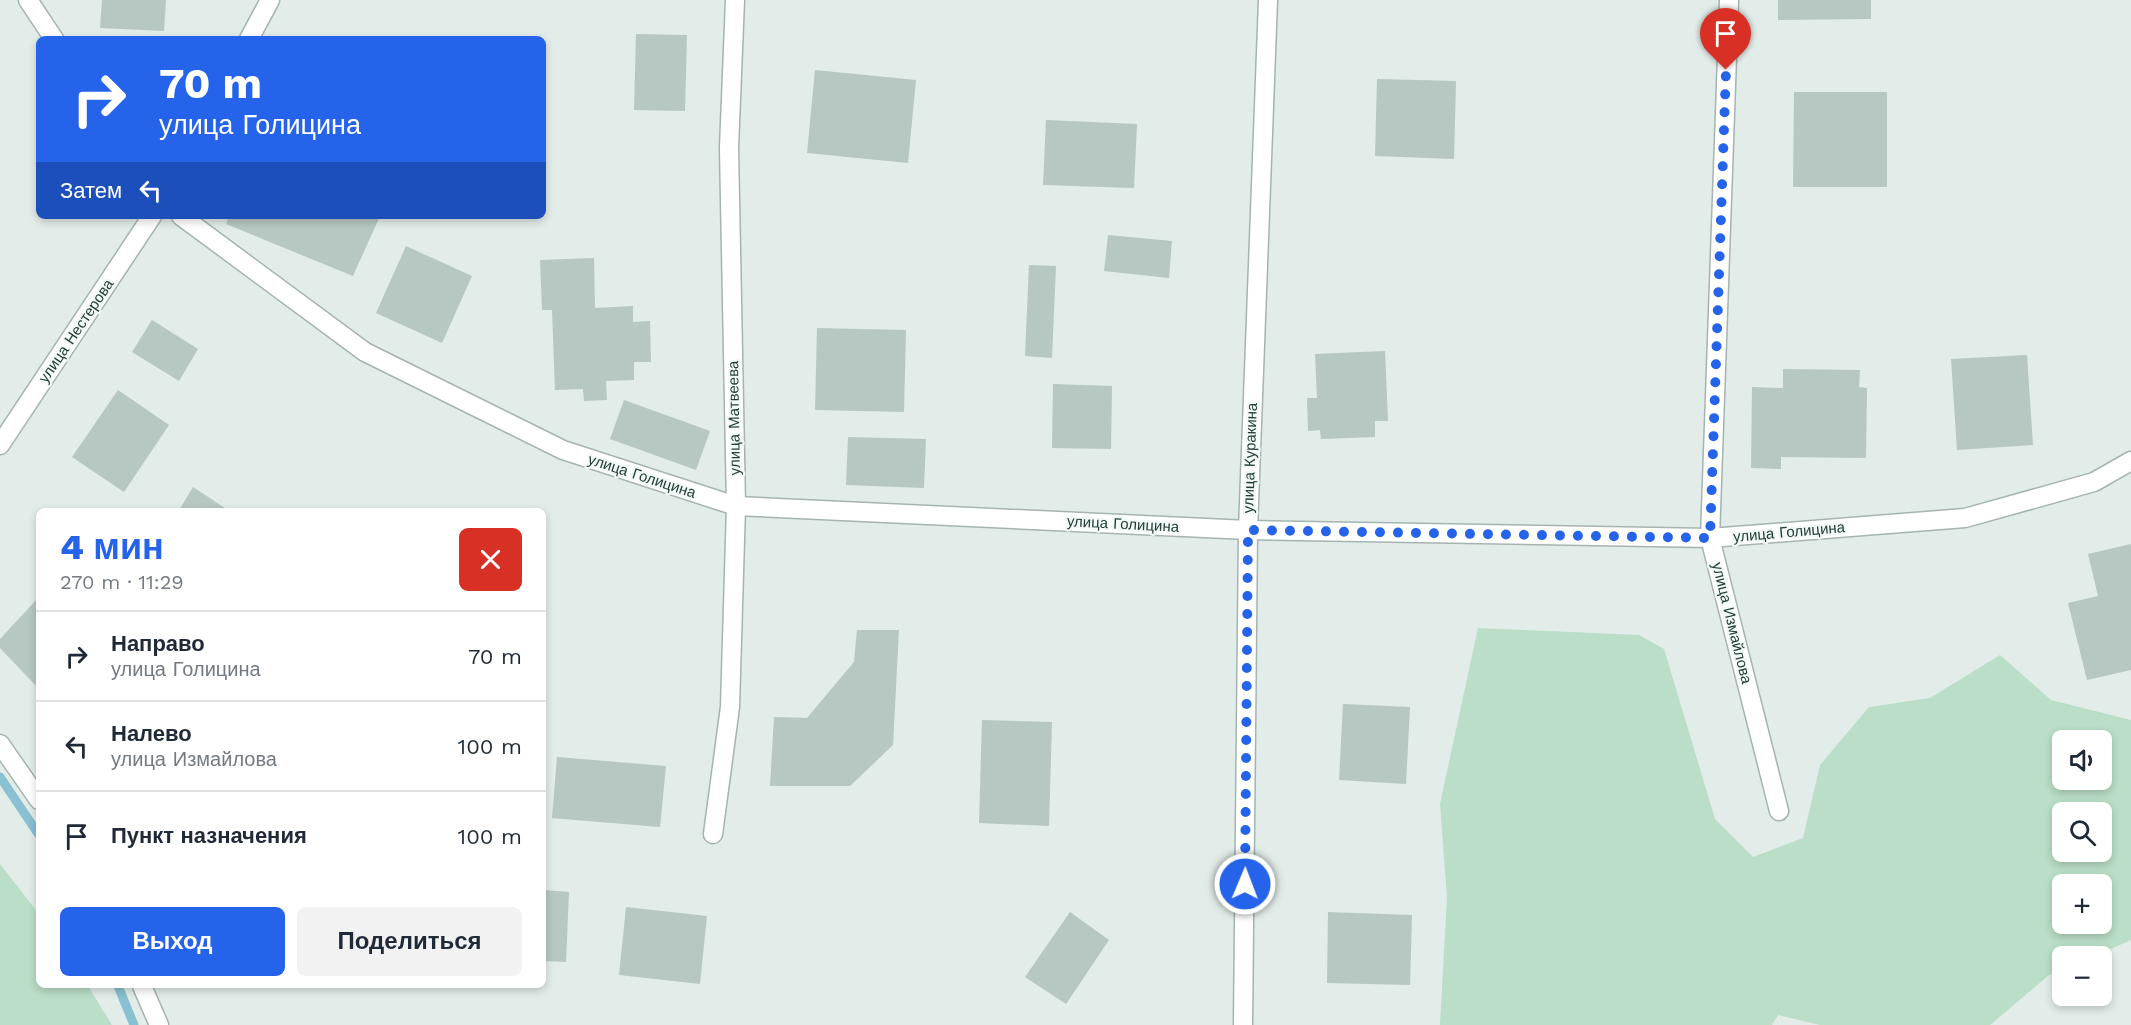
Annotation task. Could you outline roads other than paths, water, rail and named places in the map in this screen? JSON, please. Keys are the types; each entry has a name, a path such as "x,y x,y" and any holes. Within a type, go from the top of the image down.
{"street":[{"path":"28,0 52,36"},
{"path":"251,36 270,0"},
{"name":"улица Матвеева","path":"713,834 730,706 736,506 729,148 735,0"},
{"name":"улица Куракина","path":"1243,1025 1248,530 1268,0"},
{"name":"улица Измайлова","path":"1729,0 1710,538 1779,811"},
{"name":"улица Нестерова","path":"0,445 150,219"},
{"name":"улица Голицина","path":"185,219 365,352 563,450 736,506 1248,530 1710,538 1965,518 2094,482 2131,461"},
{"path":"0,744 36,796"},
{"path":"143,988 159,1025"}],"waterway":[{"path":"0,777 36,831"},
{"path":"119,988 134,1025"}]}
